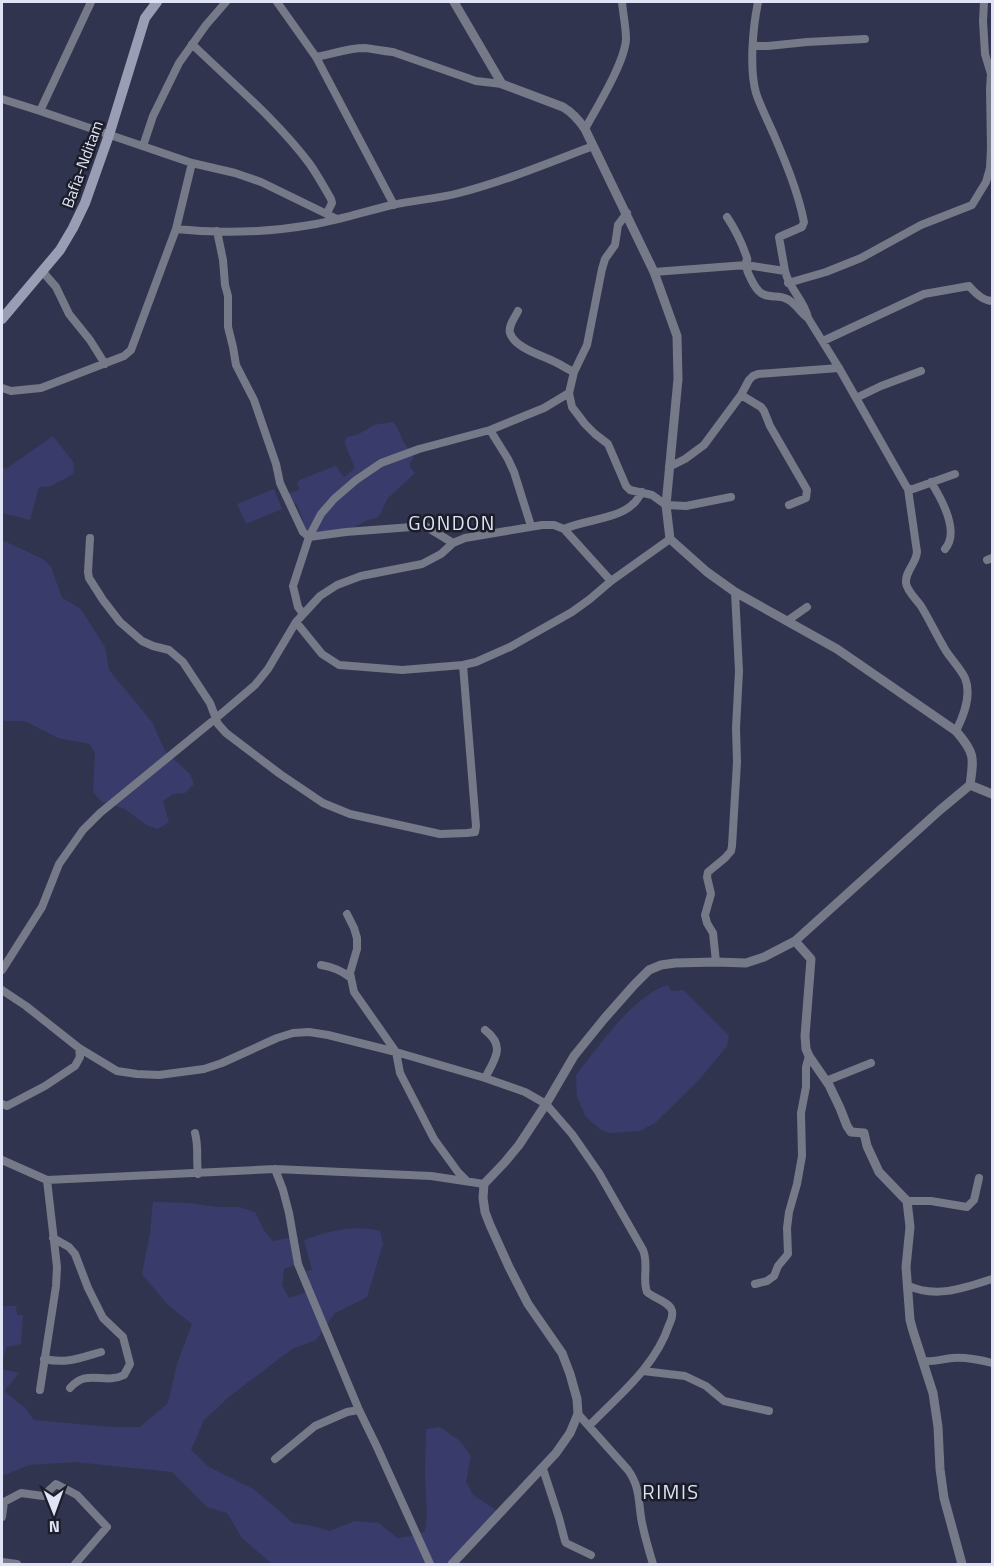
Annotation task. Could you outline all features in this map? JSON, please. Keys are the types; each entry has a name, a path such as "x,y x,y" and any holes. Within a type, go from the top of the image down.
{"main road":[{"name":"Bafia-Nditam","path":"2,320 60,250 73,228 85,203 109,135 145,18 157,2"}],"street":[{"path":"40,111 88,2"},
{"path":"143,146 153,116 179,63 226,2"},
{"path":"277,2 316,57 394,205"},
{"path":"454,2 502,84"},
{"path":"585,129 623,53 626,40 622,2"},
{"path":"758,2 753,26 753,78 764,115 802,208 804,222 802,228 779,237 788,283 801,300 808,318 908,489 917,552 915,561 909,569 907,587 944,648 961,670 968,686 966,709 956,731"},
{"path":"788,283 826,272 861,258 921,225 972,205 986,182 992,148 990,101 992,72 987,65 984,41 984,2"},
{"path":"753,46 865,39"},
{"path":"192,44 268,117 302,154 331,199 332,203 327,213"},
{"path":"316,57 363,48 384,51 476,81 502,84 562,107 579,120 627,213 654,272 677,336 678,379 666,505 670,539 707,572 735,592 837,649 956,731 969,746 973,765 970,785 795,942 765,957 746,963 675,963 649,970 611,1010 574,1056 519,1145 484,1184 485,1212 490,1225 528,1304 562,1353 577,1399 578,1414 570,1433 543,1469 452,1564"},
{"path":"2,99 192,163 261,182 337,219"},
{"path":"176,229 218,231 286,229 337,219 394,205 437,199 459,193 516,176 592,146"},
{"path":"2,388 11,391 41,388 124,356 131,350 176,229 192,163"},
{"path":"627,213 618,225 615,244 605,259 602,269 587,345 574,372 569,393 572,407 585,424 608,444 626,486 630,490 656,497 666,505 686,506 731,497"},
{"path":"727,217 738,235 747,258 746,265 759,291 764,296 787,298 808,318"},
{"path":"218,231 228,296 228,327 235,361 256,406 276,464 280,483 303,532 309,537 425,526 453,543"},
{"path":"654,272 746,265 785,271"},
{"path":"42,271 56,287 69,314 90,340 105,364"},
{"path":"823,341 924,294 969,286 989,302 993,301"},
{"path":"518,311 510,326 513,339 537,355 574,372"},
{"path":"669,467 704,445 753,376 839,368"},
{"path":"856,398 921,371"},
{"path":"303,614 298,607 293,586 309,537 321,514 356,480 381,463 419,449 490,430 527,416 569,393"},
{"path":"741,396 764,411 807,490 806,498 789,505"},
{"path":"490,430 514,472 531,526"},
{"path":"908,489 955,474"},
{"path":"931,482 948,518 948,543 945,549"},
{"path":"564,529 619,512 632,505 642,492"},
{"path":"2,970 42,907 59,864 83,830 112,802 255,685 268,669 296,622 320,596 337,585 361,576 422,564 441,554 453,543 465,538 531,526 554,525 564,529 610,581"},
{"path":"90,538 89,578 120,622 142,641 169,650 183,662 210,703 215,719 226,733 323,803 350,814 440,834 475,832 463,665"},
{"path":"296,622 322,654 339,665 402,670 463,665 476,662 510,647 572,612 610,581 670,539"},
{"path":"716,962 713,933 707,923 705,911 711,894 708,872 725,858 732,846 739,671 735,592"},
{"path":"787,621 807,607"},
{"path":"970,785 993,794"},
{"path":"347,914 357,938 357,949 350,973 354,992 396,1052 400,1072 434,1139 467,1181"},
{"path":"795,942 811,959 806,1049 826,1081 847,1126 851,1131 864,1133 867,1146 884,1179 907,1201 931,1201 967,1207 974,1200 979,1178"},
{"path":"321,965 333,967 351,978"},
{"path":"2,990 79,1048 117,1071 159,1075 196,1070 213,1066 277,1038 293,1033 309,1032 396,1052 485,1078 525,1092 546,1104 592,1162 643,1250 647,1292 671,1309 672,1318 657,1353 643,1371 589,1426"},
{"path":"485,1030 498,1047 485,1078"},
{"path":"2,1104 7,1106 45,1086 75,1066 80,1057 79,1048"},
{"path":"755,1284 767,1281 774,1276 778,1266 788,1254 787,1228 802,1156 801,1113 809,1056"},
{"path":"826,1081 871,1063"},
{"path":"195,1133 199,1150 198,1174"},
{"path":"2,1160 48,1180 275,1169 431,1176 484,1184"},
{"path":"275,1169 289,1213 298,1264 359,1410 430,1564"},
{"path":"40,1390 57,1267 48,1180"},
{"path":"907,1201 910,1227 906,1267 912,1331 933,1393 944,1498 962,1564"},
{"path":"53,1238 69,1247 75,1254 103,1318 123,1337 130,1364 124,1375 120,1377 83,1378 70,1388"},
{"path":"907,1286 942,1292 993,1279"},
{"path":"44,1359 70,1362 101,1352"},
{"path":"923,1361 958,1358 993,1363"},
{"path":"643,1371 685,1376 706,1386 724,1401 769,1411"},
{"path":"274,1459 315,1426 359,1410"},
{"path":"578,1414 634,1479 639,1492 644,1530 653,1564"},
{"path":"543,1469 566,1543 591,1555"},
{"path":"2,1513 4,1502 21,1493 43,1496 56,1484 77,1495 107,1527 75,1564"},
{"path":"2,1562 17,1564"}],"shaded area":[{"path":"393,422 414,457 410,467 415,473 387,499 381,513 376,518 355,527 313,539 306,530 298,506 287,496 289,493 300,490 297,483 300,480 335,466 344,477 355,468 345,444 346,437 357,435 374,425"},
{"path":"53,436 74,463 73,474 51,486 39,487 30,520 2,513 2,467 6,469"},
{"path":"274,489 282,509 246,524 237,504"},
{"path":"2,540 43,559 51,567 62,598 81,609 105,647 109,670 152,722 165,751 190,774 194,784 185,793 173,794 163,801 169,822 158,829 146,825 125,809 102,802 93,792 95,753 90,744 58,738 25,721 2,721"},
{"path":"667,985 672,991 683,990 729,1036 727,1046 699,1080 655,1123 639,1131 610,1133 601,1130 586,1117 577,1097 576,1075 629,1011 654,991"},
{"path":"153,1202 239,1207 255,1212 265,1232 273,1241 292,1237 298,1264 284,1269 282,1285 289,1298 307,1292 303,1272 312,1270 304,1240 342,1230 361,1228 380,1231 383,1244 367,1297 335,1313 316,1340 292,1349 230,1396 204,1420 191,1450 209,1467 255,1490 293,1523 329,1531 355,1521 379,1523 397,1538 425,1531 427,1513 426,1429 440,1427 460,1441 471,1456 466,1481 473,1495 499,1512 446,1564 272,1564 242,1538 227,1513 207,1507 172,1472 75,1462 29,1465 2,1476 2,1369 19,1373 4,1391 24,1407 34,1420 110,1427 140,1427 168,1403 177,1364 192,1324 167,1304 142,1274"},
{"path":"2,1306 16,1306 17,1315 23,1315 21,1344 6,1347 2,1365"}],"district":[{"name":"GONDON","path":"452,522"},
{"name":"RIMIS","path":"671,1491"}]}
